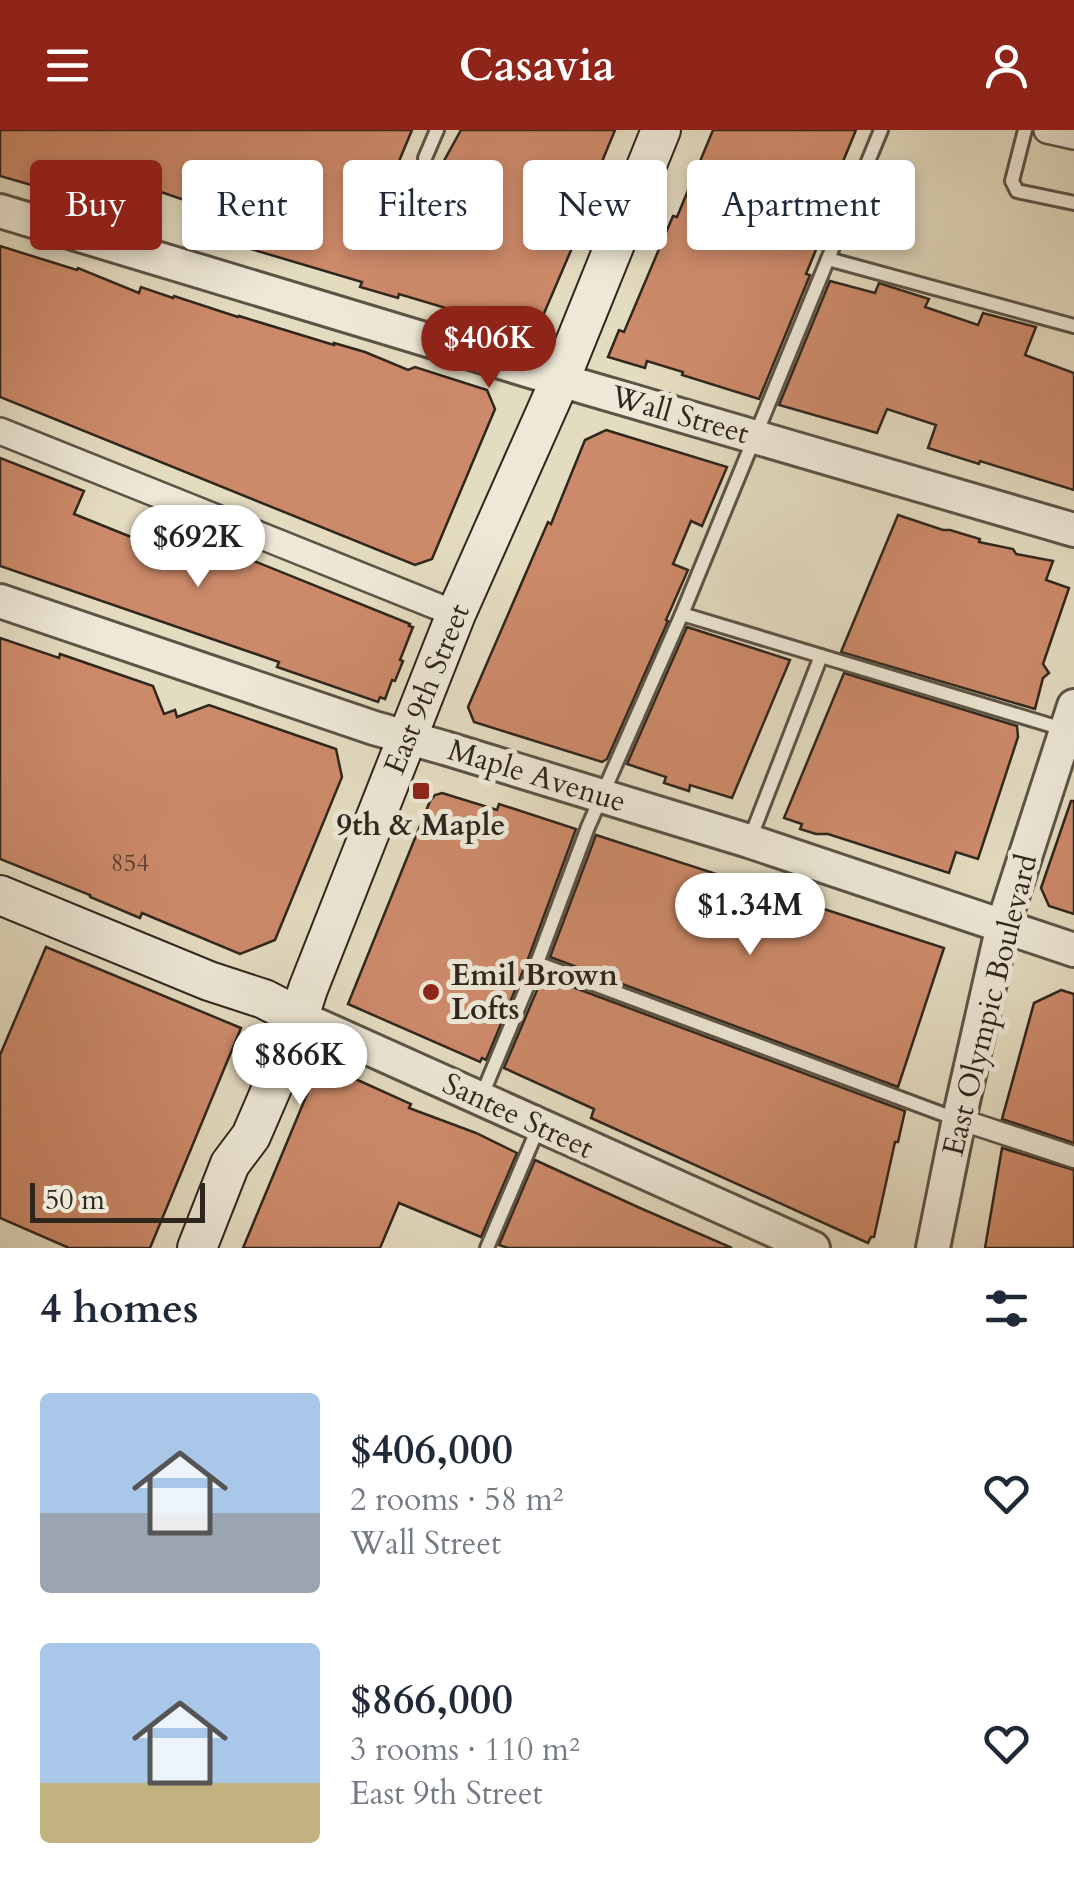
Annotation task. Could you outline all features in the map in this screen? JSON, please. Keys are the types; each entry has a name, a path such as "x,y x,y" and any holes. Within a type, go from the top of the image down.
{"main road":[{"name":"East 9th Street","path":"197,1248 230,1164 251,1136 289,1048 456,614 560,380 661,130"},
{"name":"Santee Street","path":"0,896 209,981 264,999 299,1017"},
{"path":"209,981 258,1011 265,1019 268,1037 235,1126 230,1164"}],"street":[{"path":"1047,130 1074,136"},
{"name":"Wall Street","path":"0,211 1074,530"},
{"path":"0,431 456,614"},
{"name":"Maple Avenue","path":"0,601 355,722 750,841 1074,950"},
{"name":"East Olympic Boulevard","path":"933,1248 1004,925 1072,724"},
{"name":"Santee Street","path":"299,1017 808,1247"},
{"path":"959,1120 1074,1158"}],"lane":[{"path":"425,158 437,130"},
{"path":"481,1098 601,797 682,614 881,130"},
{"path":"1026,130 1012,181 1017,191 1074,203"},
{"path":"828,259 1074,326"},
{"path":"682,614 1072,724"},
{"path":"750,841 821,656"},
{"path":"537,963 959,1120"},
{"path":"487,1248 539,1126"}],"building":[{"path":"0,130 412,130 400,160 343,160 343,250 503,250 503,160 444,160 461,130 615,130 603,160 523,160 523,250 571,250 542,318 512,332 399,294 398,298 360,287 362,282 254,250 323,250 323,160 182,160 182,199 162,192 162,160 30,160 30,185 0,176"},
{"path":"713,130 856,130 844,160 701,160"},
{"path":"687,193 687,250 816,250 806,274 810,275 759,399 647,361 645,368 608,357 619,330 624,332 659,250 667,250 667,230 673,216 677,217"},
{"path":"0,246 78,268 139,293 141,287 174,296 365,352 408,370 415,367 487,390 495,409 432,559 415,565 0,397"},
{"path":"830,281 875,293 879,283 929,299 925,307 978,325 983,313 1036,327 1025,355 1074,373 1074,490 928,448 936,425 887,409 877,433 779,405"},
{"path":"606,430 727,467 702,526 691,521 673,564 688,570 607,759 602,762 474,722 468,707 585,440"},
{"path":"0,458 84,491 74,514 193,562 202,540 410,624 413,627 400,660 403,661 385,699 380,697 378,702 277,667 279,662 0,566"},
{"path":"898,515 1013,549 1016,554 1053,561 1046,580 1069,588 1043,664 1049,673 1043,678 1035,709 841,652"},
{"path":"687,627 790,660 732,798 690,785 689,791 664,783 666,777 627,764"},
{"path":"0,638 153,686 164,714 175,710 177,717 209,705 336,749 342,777 275,940 240,954 142,913 140,918 0,859"},
{"path":"844,673 1017,726 1018,737 978,859 956,852 949,873 828,834 800,829 802,824 784,818"},
{"path":"442,793 497,810 499,804 576,829 528,959 486,1060 482,1058 480,1062 348,1004 430,801"},
{"path":"1071,801 1074,914 1049,906 1041,888"},
{"path":"596,835 944,948 898,1087 550,957"},
{"path":"46,947 241,1028 150,1248 69,1248 0,1218 0,1055"},
{"path":"543,976 905,1111 874,1237 868,1243 591,1118 594,1109 504,1068"},
{"path":"1061,990 1074,994 1074,1143 1002,1119 1034,1003"},
{"path":"320,1063 411,1104 409,1108 517,1153 481,1237 399,1203 380,1248 243,1248"},
{"path":"1002,1148 1074,1170 1074,1248 985,1248"},
{"path":"535,1160 640,1208 732,1248 499,1245"}],"place":[{"name":"9th & Maple","path":"421,791"},
{"name":"Emil Brown Lofts","path":"431,992"}]}
